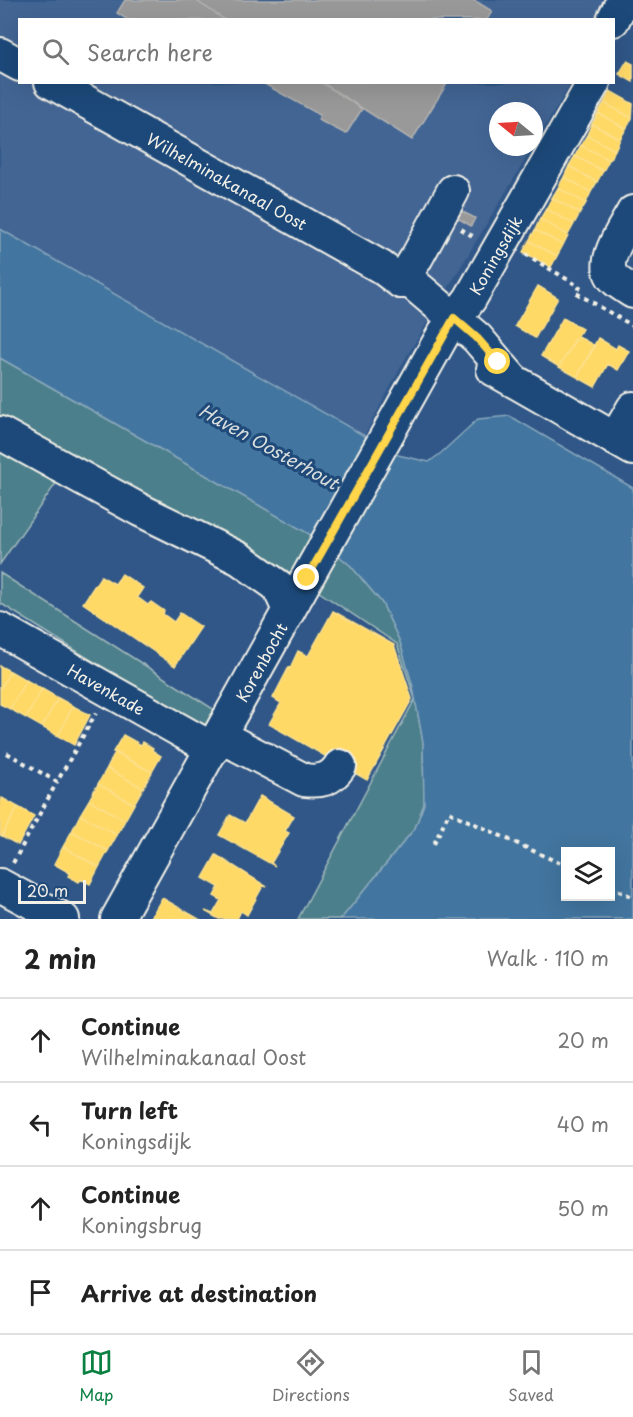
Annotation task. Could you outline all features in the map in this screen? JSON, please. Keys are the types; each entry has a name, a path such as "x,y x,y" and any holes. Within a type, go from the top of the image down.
{"street":[{"path":"614,18 623,0"},
{"path":"0,54 18,64"},
{"name":"Wilhelminakanaal Oost","path":"55,84 381,267 401,282 410,281 449,325 477,338 512,378 624,444"},
{"name":"Koningsdijk","path":"289,610 449,325 470,299 593,84"},
{"path":"401,282 446,204"},
{"path":"633,212 608,262 611,274 633,292"},
{"path":"624,444 633,408"},
{"name":"Korenbocht","path":"0,433 140,510 240,559 278,586 289,610 117,919"},
{"name":"Havenkade","path":"0,629 109,691 216,743 304,780 317,782 329,778 340,766"},
{"path":"1,885 63,919"}],"path":[{"path":"446,204 474,236 465,253 496,254 580,286 576,293 633,326"},
{"path":"1,885 109,691"},
{"path":"7,753 57,782"},
{"path":"434,844 449,812 561,864"},
{"path":"615,889 633,897"}],"shaded area":[{"path":"0,0 621,0 610,18 18,18 18,84 570,84 543,130 543,102 489,102 489,156 528,156 404,361 347,468 0,280"}],"green space":[{"path":"0,358 320,540 351,566 382,603 400,642 413,687 423,742 424,804 415,828 341,919 298,919 415,699 397,644 254,551 0,421"},
{"path":"0,446 59,479 0,564"},
{"path":"0,573 221,714 209,734 0,603"}],"water":[{"name":"Haven Oosterhout","path":"0,229 398,455 429,462 478,419 510,416 633,488 633,919 341,919 415,828 424,804 423,742 413,687 400,642 382,603 351,566 320,540 0,358"}],"building: Homes":[{"path":"627,61 633,64 633,82 619,74"},
{"path":"610,91 633,104 632,118 604,103"},
{"path":"604,103 632,118 626,129 598,113"},
{"path":"598,113 626,129 620,139 592,124"},
{"path":"592,124 620,139 615,150 587,135"},
{"path":"587,135 615,150 609,160 581,145"},
{"path":"581,145 609,160 603,171 575,156"},
{"path":"575,156 603,171 597,182 569,166"},
{"path":"569,166 597,182 591,192 564,177"},
{"path":"564,177 591,192 586,203 558,188"},
{"path":"558,188 586,203 580,213 552,198"},
{"path":"552,198 580,213 574,224 546,209"},
{"path":"546,209 574,224 568,235 540,219"},
{"path":"540,219 568,235 563,245 535,230"},
{"path":"535,230 563,245 557,256 529,241"},
{"path":"529,241 557,256 551,267 523,252"},
{"path":"538,286 558,298 535,338 515,326"},
{"path":"563,318 582,329 559,367 541,356"},
{"path":"577,336 595,346 577,377 559,367"},
{"path":"598,338 616,349 618,345 629,351 618,370 608,364 595,387 577,377"},
{"path":"122,574 143,588 137,597 148,605 151,602 174,622 180,613 201,627 175,666 83,603 101,576 115,584"},
{"path":"333,611 394,645 412,699 367,780 269,724 281,703 273,698 298,651 308,656"},
{"path":"0,666 10,671 0,690"},
{"path":"10,671 26,680 10,709 0,704 0,690"},
{"path":"26,680 42,689 26,718 10,709"},
{"path":"42,689 58,698 42,727 26,718"},
{"path":"58,698 73,706 58,736 42,727"},
{"path":"73,706 90,715 74,745 58,736"},
{"path":"123,735 141,745 143,742 161,756 152,772 113,752"},
{"path":"115,752 152,772 143,788 107,768"},
{"path":"107,768 143,788 134,804 98,784"},
{"path":"98,784 134,804 125,820 89,800"},
{"path":"260,796 294,816 285,831 289,833 271,863 275,866 219,835 230,815 245,823"},
{"path":"2,798 18,807 2,836 0,835 0,802"},
{"path":"89,800 125,820 117,835 80,815"},
{"path":"18,807 34,816 18,845 2,836"},
{"path":"80,815 117,835 108,851 72,831"},
{"path":"72,831 108,851 99,867 63,847"},
{"path":"63,847 99,867 90,884 81,879 79,882 68,876 70,873 54,864"},
{"path":"216,855 267,887 263,886 247,915 241,911 237,919 219,919 205,911 213,914 221,900 214,896 219,887 203,878"},
{"path":"162,898 199,919 150,919"}],"building: Industry":[{"path":"125,0 195,0 222,18 125,18 117,13"},
{"path":"195,0 474,0 492,11 488,18 222,18"},
{"path":"265,84 324,84 362,109 346,134 318,120 320,115"},
{"path":"324,84 447,84 412,140"},
{"path":"457,209 475,218 471,226 454,216"}],"route":[{"path":"307,578 454,318 477,338 498,362"}]}
